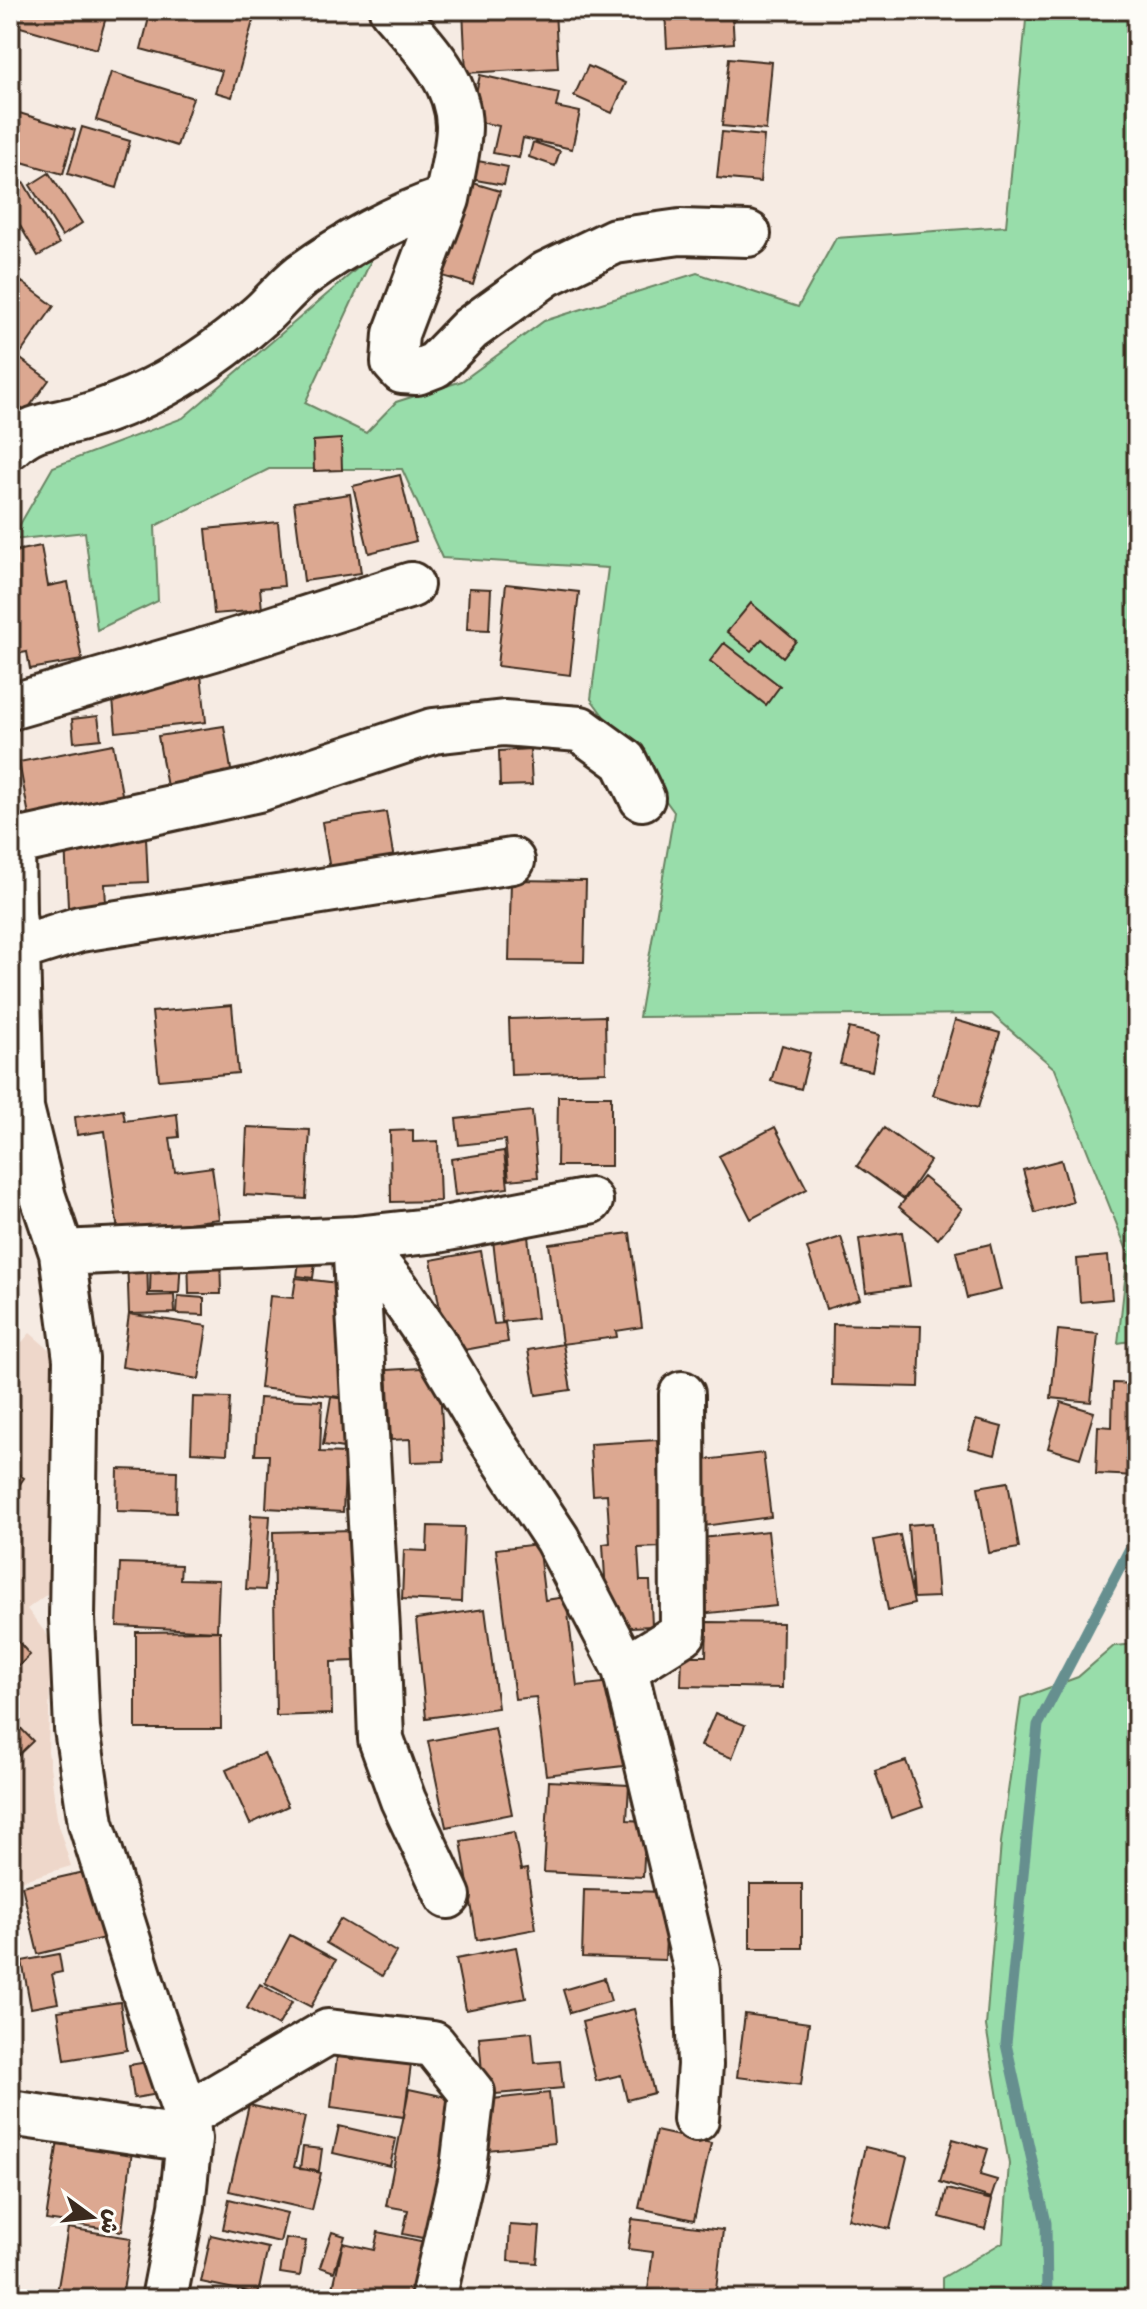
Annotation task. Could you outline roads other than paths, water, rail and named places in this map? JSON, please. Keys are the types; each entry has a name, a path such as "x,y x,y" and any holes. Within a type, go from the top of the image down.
{"street":[{"path":"392,10 440,65 455,100 459,127 447,199 396,334 394,362 402,371 417,372 435,365 470,329 546,274 615,241 680,232 748,234"},
{"path":"10,446 25,433 45,425 82,418 133,399 169,381 212,355 261,315 300,277 360,239 421,207 447,199"},
{"path":"10,707 214,648 411,585"},
{"path":"164,2299 182,2206 188,2127 146,2032 91,1823 77,1729 72,1618 76,1359 62,1253 27,1199 11,839 258,789 433,731 504,723 580,729 624,761 642,798"},
{"path":"17,949 80,929 512,861"},
{"path":"62,1253 355,1239 438,1230 590,1201"},
{"path":"355,1239 396,1288 433,1342 487,1433 557,1539 625,1669 697,1971 700,2065 696,2119"},
{"path":"355,1239 381,1739 403,1800 448,1896"},
{"path":"625,1669 683,1633 682,1394"},
{"path":"10,2113 188,2127 328,2032 433,2044 472,2093 463,2168 433,2299"}],"waterway":[{"path":"1047,2299 1046,2223 1006,2044 1038,1725 1137,1535"}]}
